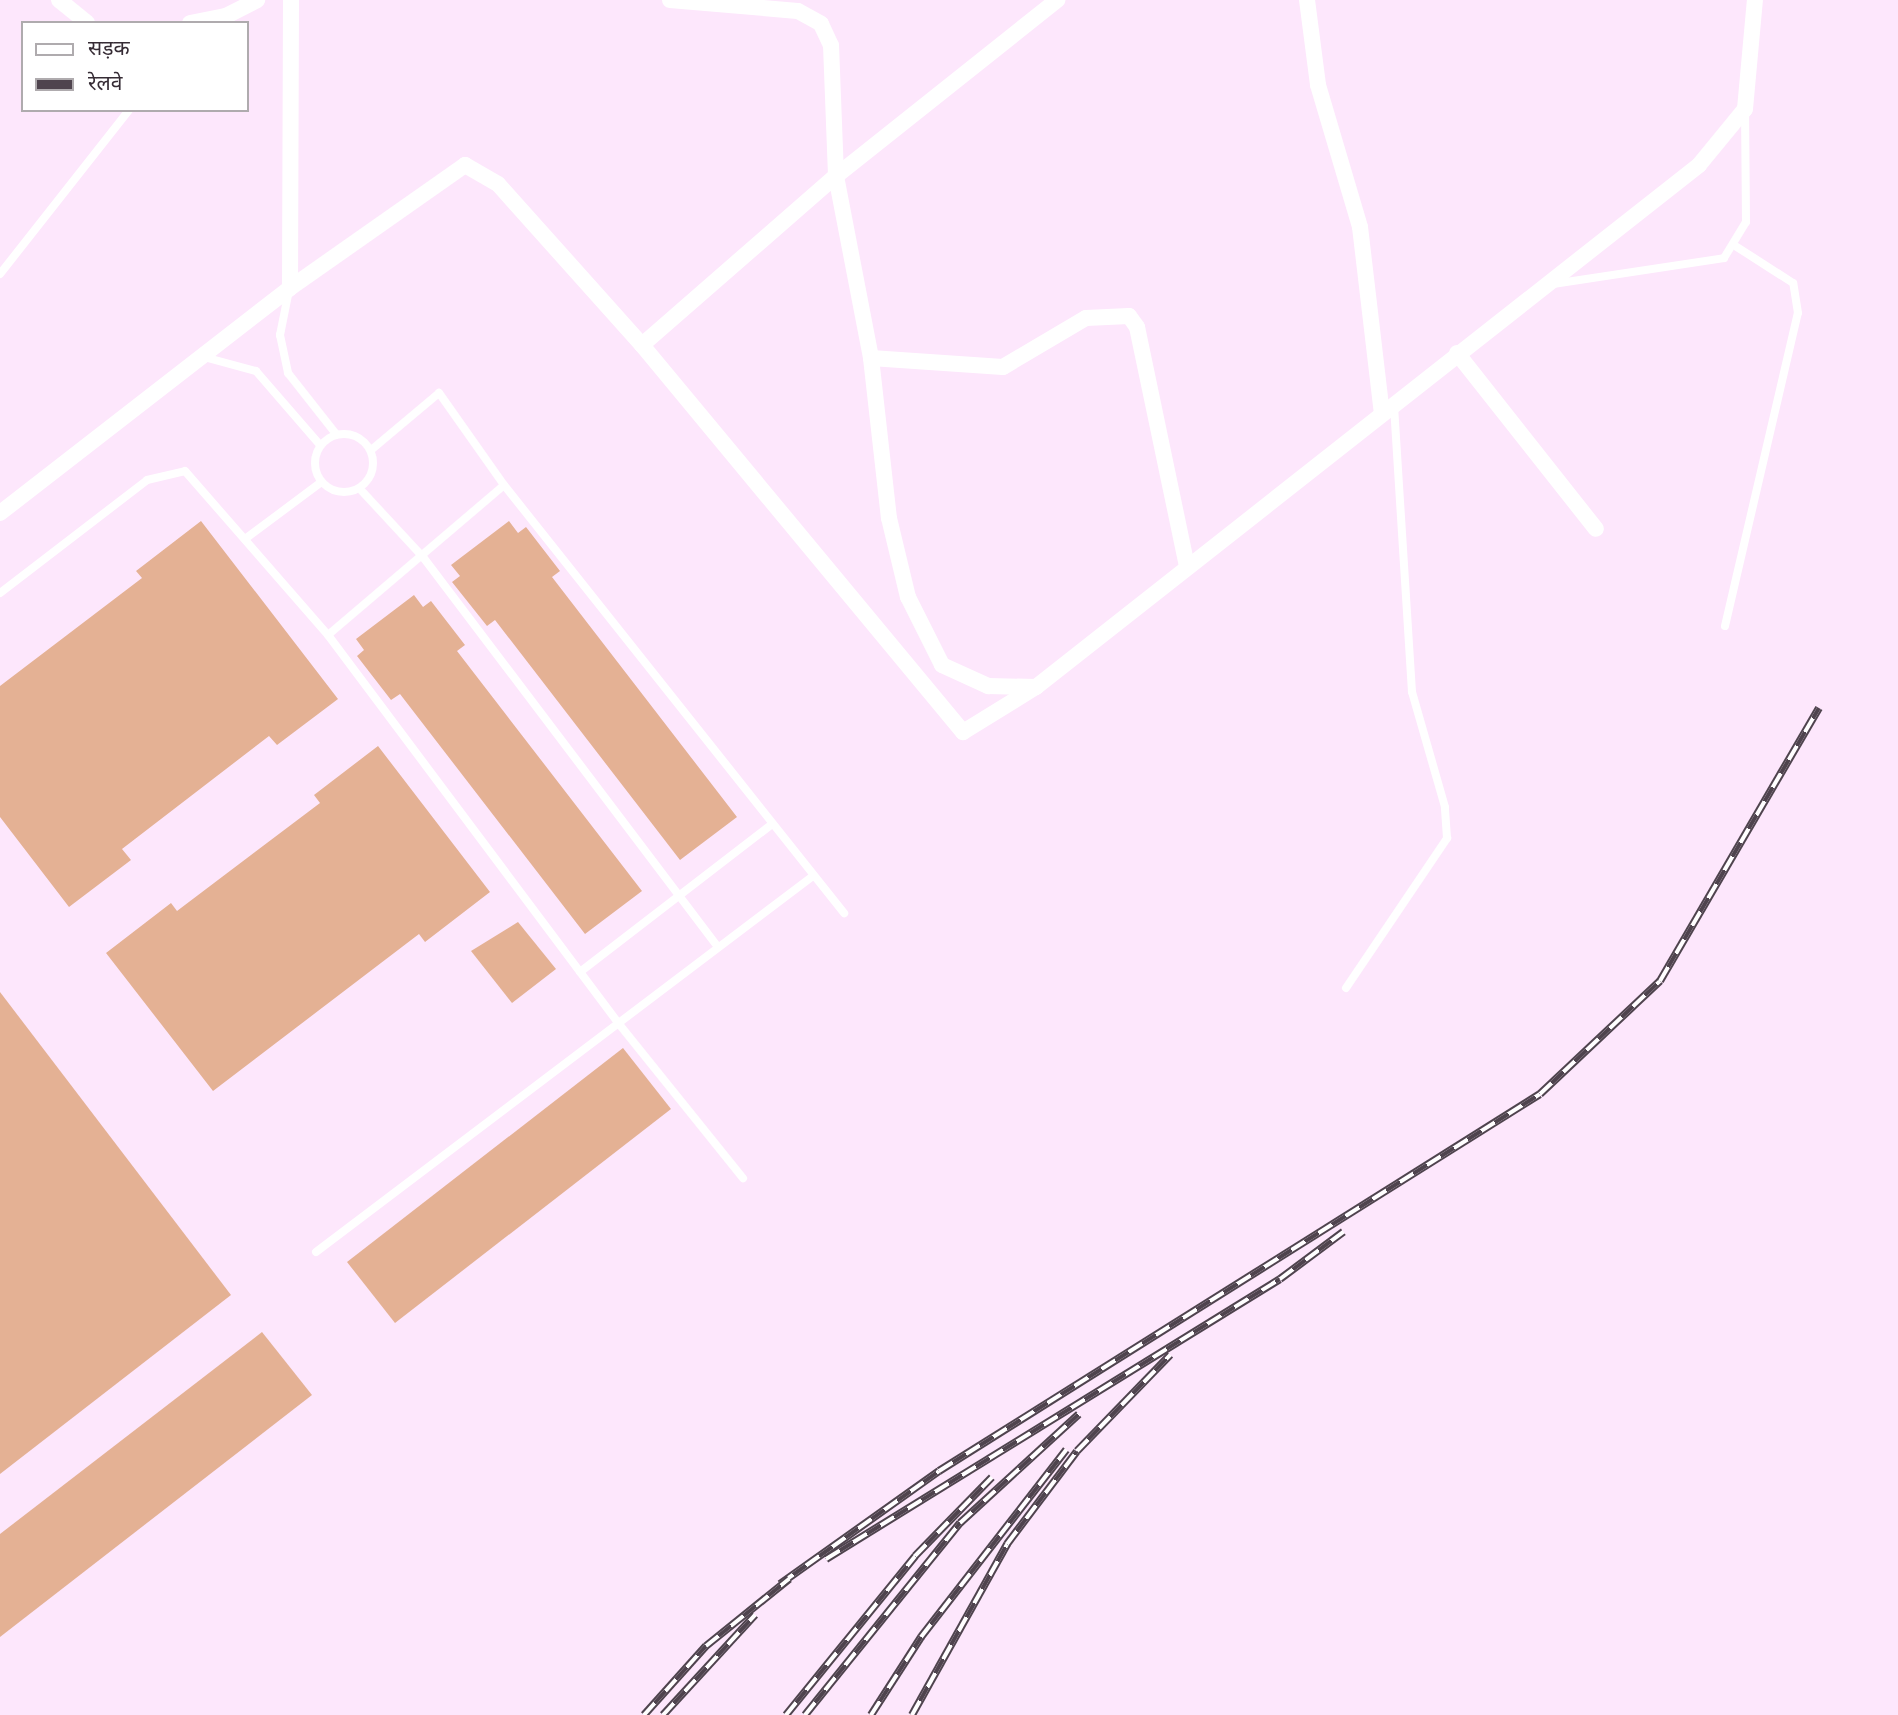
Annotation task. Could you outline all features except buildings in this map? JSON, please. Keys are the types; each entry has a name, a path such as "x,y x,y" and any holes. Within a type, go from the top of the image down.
{"street":[{"path":"59,0 85,21"},
{"path":"201,21 257,0"},
{"path":"290,288 291,0"},
{"path":"670,0 798,11 821,24 831,45 836,176 871,358 889,518 908,597 942,665 988,686 1036,687"},
{"path":"642,345 836,176 1056,0"},
{"path":"1307,0 1318,85 1360,227 1382,414"},
{"path":"0,513 290,288 465,165 498,184 642,345 963,732 1036,687 1541,286 1699,165 1745,109 1755,0"},
{"path":"871,358 1003,367 1086,318 1129,316 1137,327 1187,566"},
{"path":"1457,354 1596,529"}],"lane":[{"path":"1541,286 1700,267 1737,247 1746,222 1745,109"},
{"path":"0,274 128,112"},
{"path":"1725,626 1798,313 1793,284 1737,247"},
{"path":"290,288 280,335 288,373 336,434"},
{"path":"201,357 256,371 320,445"},
{"path":"371,450 439,393 504,485 844,913"},
{"path":"1346,988 1447,838 1445,807 1412,692 1394,403"},
{"path":"336,434 357,436 371,450 373,472 360,489 339,494 320,483 313,464 320,445 336,434"},
{"path":"0,593 146,480 185,471 328,635 619,1024 743,1178"},
{"path":"245,539 320,483"},
{"path":"328,635 423,557 504,485"},
{"path":"360,489 423,557 716,944"},
{"path":"580,972 772,824"},
{"path":"316,1252 619,1024 716,944 813,876"}],"railway":[{"path":"780,1584 939,1471 1540,1094 1660,981 1819,708"},
{"path":"826,1559 1280,1279 1343,1232"},
{"path":"912,1715 1007,1544 1077,1451 1170,1355"},
{"path":"805,1715 960,1523 1079,1414"},
{"path":"871,1715 921,1637 1066,1450"},
{"path":"786,1715 915,1556 992,1477"},
{"path":"644,1715 706,1646 789,1579"},
{"path":"663,1715 755,1615"}]}
